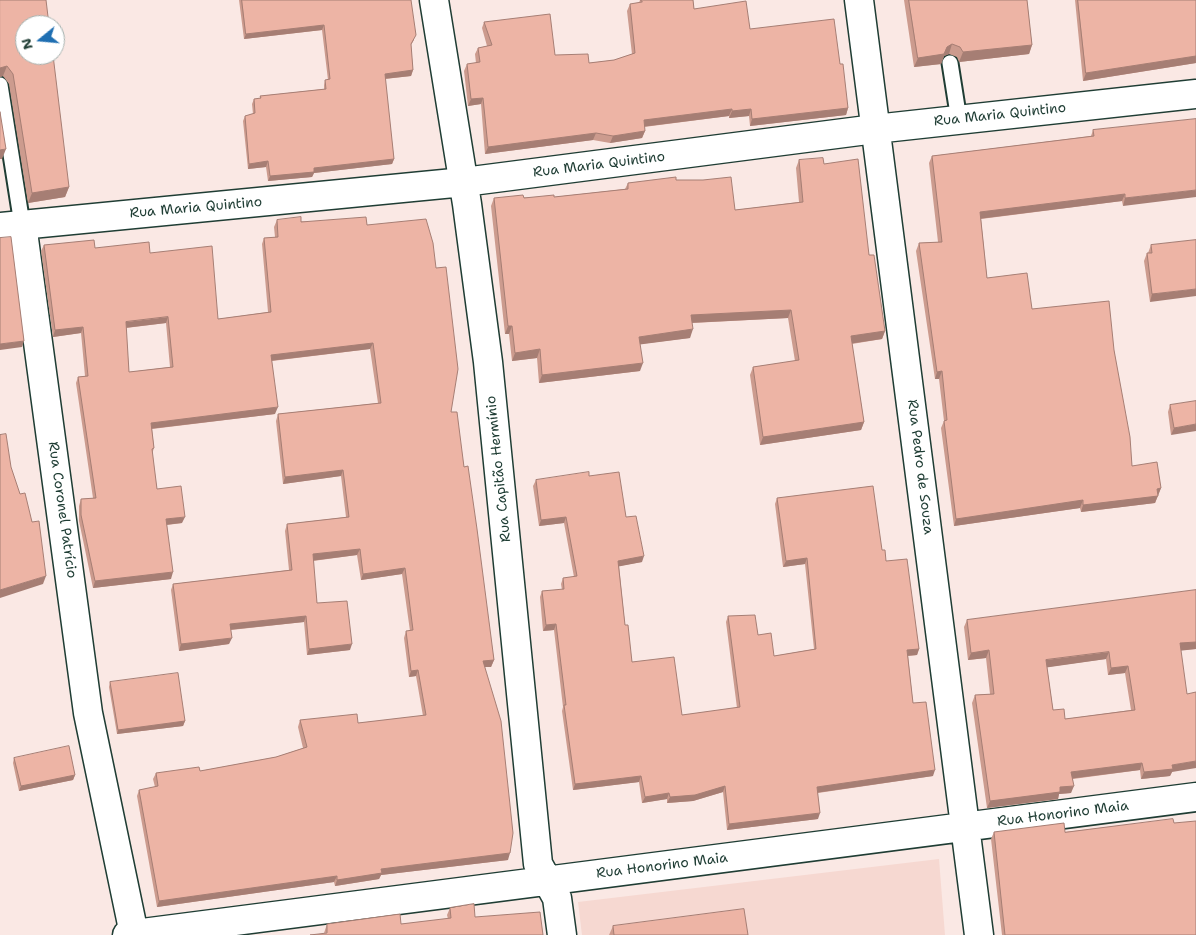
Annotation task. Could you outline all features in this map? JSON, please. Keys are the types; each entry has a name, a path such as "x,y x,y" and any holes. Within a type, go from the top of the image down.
{"street":[{"name":"Rua Capitão Hermínio","path":"434,0 464,182 488,362 538,864 546,881 558,898 562,935"},
{"name":"Rua Pedro de Souza","path":"859,0 980,935"},
{"name":"Rua Maria Quintino","path":"11,226 464,182 875,129 1196,94"},
{"name":"Rua Coronel Patrício","path":"11,226 88,713 131,934"},
{"name":"Rua Honorino Maia","path":"131,934 1196,797"}],"lane":[{"path":"950,63 959,120"},
{"name":"Rua Coronel Patrício","path":"0,85 11,226"}],"shaded area":[{"path":"939,859 945,935 582,935 578,902"}],"building":[{"path":"0,0 46,0 48,15 15,15 15,65 54,65 69,187 32,193 13,74 7,66 0,68"},
{"path":"242,0 411,0 416,35 411,44 413,70 385,74 394,159 314,168 314,172 270,176 268,161 249,164 245,116 255,113 254,99 261,98 260,96 326,89 325,80 330,79 324,25 246,34"},
{"path":"641,0 693,0 694,9 746,1 750,29 834,19 840,64 843,64 848,108 752,119 751,109 732,111 732,109 644,120 645,131 613,136 596,133 488,147 483,98 471,99 467,64 480,62 478,48 492,45 484,22 550,14 555,55 588,54 589,63 614,60 635,53 630,4 642,2"},
{"path":"909,0 1027,0 1032,45 963,52 960,47 952,44 947,47 944,54 918,58"},
{"path":"1078,0 1196,0 1196,56 1086,73"},
{"path":"0,112 6,149 0,150"},
{"path":"1196,119 1196,190 1125,198 1125,194 980,212 987,278 1027,273 1032,309 1109,301 1114,350 1130,437 1132,466 1157,462 1161,488 1157,489 1158,496 1083,505 1083,500 956,519 944,421 947,420 942,371 937,372 919,243 942,242 932,156 1094,136 1093,130"},
{"path":"823,158 824,164 858,159 869,255 874,255 885,331 851,336 864,422 763,437 753,367 799,360 791,310 691,315 693,329 639,337 643,363 542,375 540,349 515,353 512,326 508,326 494,198 523,195 524,198 554,195 554,197 628,189 628,183 676,177 676,180 703,180 731,177 735,210 803,202 799,160"},
{"path":"301,217 301,222 366,217 367,225 426,219 433,243 436,268 446,267 458,369 451,412 457,412 464,467 468,466 477,529 494,660 483,661 501,721 513,833 510,853 381,869 382,873 337,880 337,876 159,901 139,790 158,786 156,773 199,767 200,771 276,757 307,747 300,720 357,714 358,723 426,715 418,670 411,671 406,631 413,630 405,568 363,574 360,549 313,554 317,603 347,601 352,644 309,649 306,616 230,624 232,638 181,644 173,584 292,570 287,524 349,517 343,470 285,477 278,414 381,403 373,343 271,355 278,407 151,423 157,489 181,486 185,517 166,519 173,572 95,581 81,515 81,499 96,498 78,377 88,376 83,327 55,330 44,245 94,240 95,248 149,242 150,253 212,246 218,319 271,312 264,238 278,237 277,220","holes":["168,317 173,367 129,372 126,322"]},
{"path":"11,237 24,341 0,344 0,238"},
{"path":"1196,240 1196,289 1152,294 1147,253 1152,253 1151,245"},
{"path":"1196,401 1196,424 1174,428 1170,405"},
{"path":"6,434 11,467 20,494 25,493 32,522 39,521 46,576 0,590 0,435"},
{"path":"589,472 589,476 619,472 626,517 636,516 644,556 618,561 625,625 628,625 632,662 674,657 682,715 740,707 728,616 755,615 758,635 771,633 774,656 816,649 807,558 786,561 777,498 873,486 882,550 885,550 886,561 907,559 919,649 907,650 913,703 926,702 935,770 817,787 820,813 729,824 725,786 695,795 670,797 669,793 645,797 641,776 575,784 564,705 566,705 556,624 546,625 542,591 564,589 563,578 577,576 566,517 541,520 536,480"},
{"path":"1196,590 1196,642 1180,643 1187,694 1196,692 1196,761 1172,765 1173,769 1144,772 1142,763 1071,772 1074,786 1060,787 1060,792 990,801 975,695 994,694 989,650 971,653 967,620","holes":["1109,652 1111,668 1128,666 1135,710 1065,719 1064,709 1053,710 1046,660"]},
{"path":"178,673 185,721 118,730 110,682"},
{"path":"69,746 75,775 21,786 14,758"},
{"path":"1173,819 1174,823 1196,821 1196,935 1005,935 994,832 1064,823 1065,832"},
{"path":"474,904 475,917 540,912 543,935 310,935 327,933 327,924 400,914 401,924 451,918 450,908"},
{"path":"744,909 748,935 614,935 613,926"}]}
